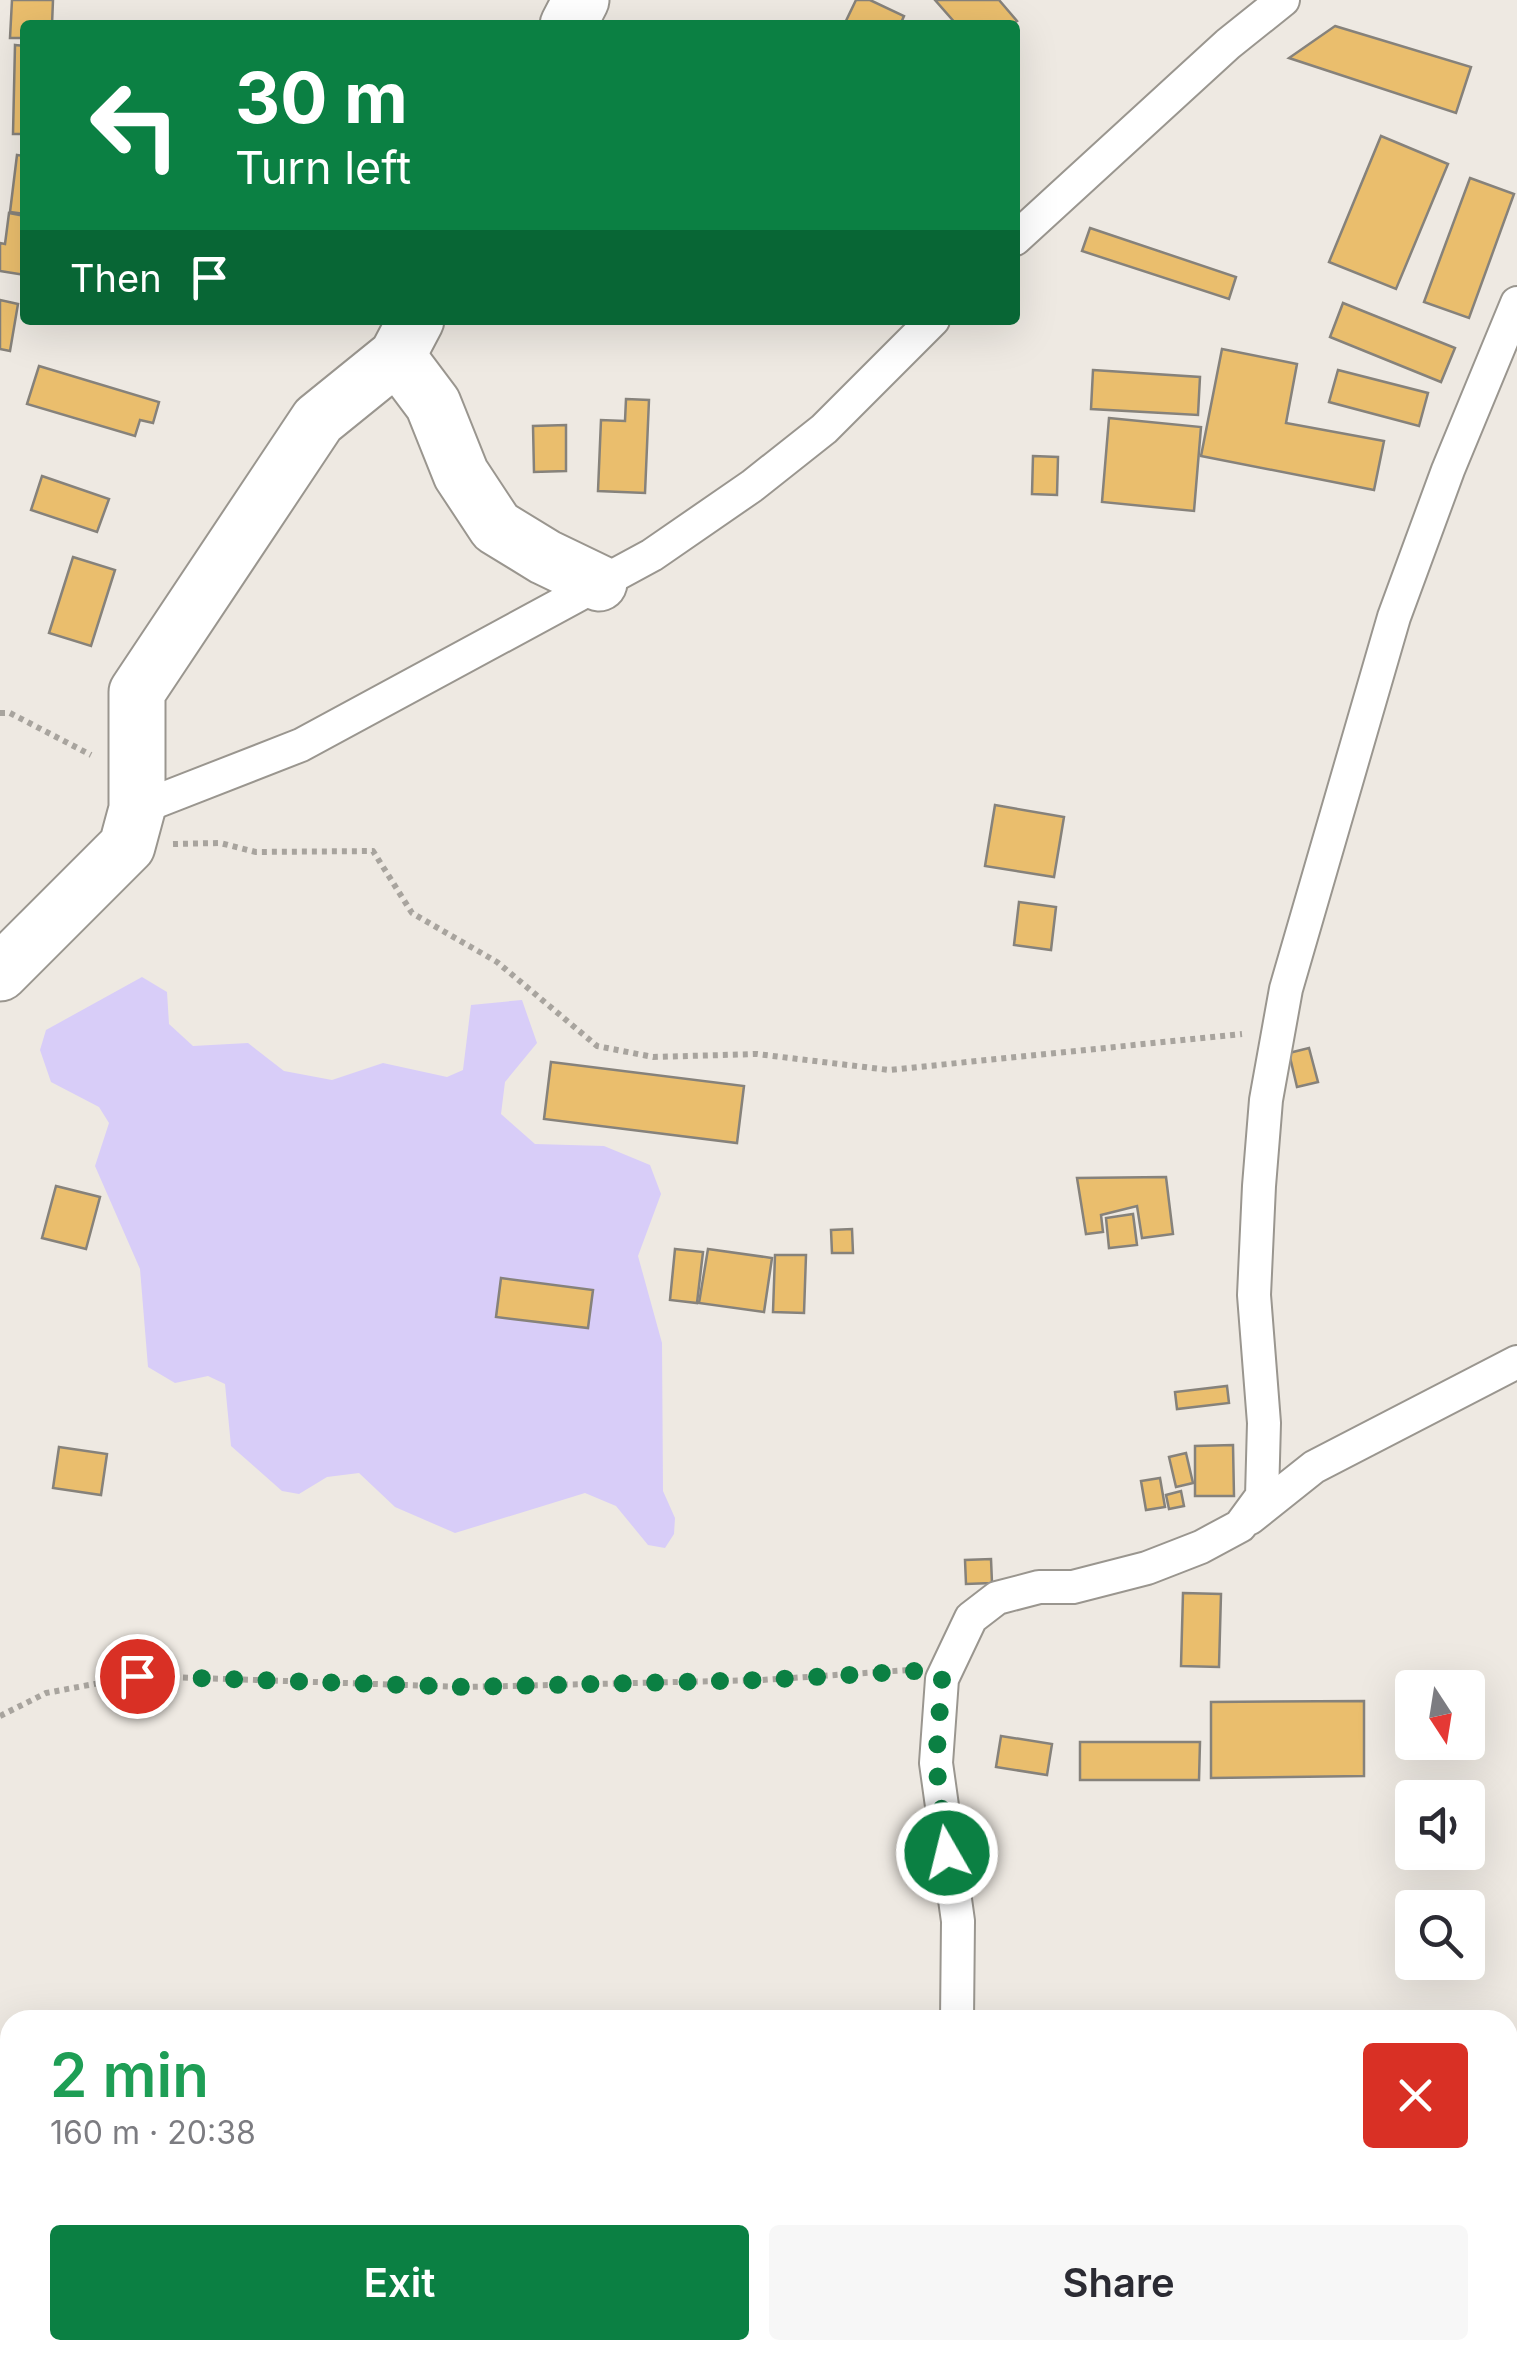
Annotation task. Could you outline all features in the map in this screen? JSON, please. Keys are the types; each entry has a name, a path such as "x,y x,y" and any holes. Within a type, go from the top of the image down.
{"highway":[{"path":"0,972 134,811 137,692 318,420 407,338 461,474 496,527 544,557 599,583"}],"street":[{"path":"1020,233 1228,44 1283,0"},
{"path":"1240,1526 1262,1496 1264,1423 1254,1295 1266,1100 1286,989 1394,617 1448,470 1517,303"},
{"path":"134,811 301,744 652,555 752,486 824,428 928,325"},
{"path":"958,2010 958,1921 936,1763 942,1679 971,1618 997,1598 1039,1587 1073,1587 1146,1568 1202,1546 1240,1526 1314,1467 1517,1362"}],"path":[{"path":"0,714 10,713 134,811 220,843 256,852 373,851 412,913 496,962 597,1046 653,1057 757,1054 889,1070 1278,1030"},
{"path":"0,1716 46,1693 137,1676 466,1687 762,1680 906,1670 933,1670 942,1679"}],"shaded area":[{"path":"142,977 167,992 169,1024 193,1046 248,1043 284,1071 332,1080 383,1063 447,1077 463,1070 471,1005 522,1000 537,1043 505,1082 501,1114 535,1144 604,1146 650,1165 661,1194 638,1256 662,1343 663,1491 675,1518 674,1534 665,1548 648,1545 616,1506 585,1493 455,1533 395,1507 359,1473 327,1477 299,1494 282,1491 231,1446 225,1384 208,1376 175,1383 148,1367 140,1269 95,1166 109,1123 99,1107 51,1082 40,1050 46,1030"}],"building":[{"path":"12,0 53,0 52,20 20,20 20,38 10,38"},
{"path":"856,0 870,0 904,16 902,20 846,20"},
{"path":"935,0 999,0 1016,20 953,20"},
{"path":"1335,26 1471,67 1456,113 1289,58"},
{"path":"15,45 20,46 20,134 13,134"},
{"path":"1381,136 1448,164 1396,289 1329,262"},
{"path":"17,155 20,155 20,213 10,212"},
{"path":"1470,178 1514,194 1469,318 1424,302"},
{"path":"9,213 20,215 20,274 0,271 0,243 5,244"},
{"path":"1090,228 1236,277 1229,299 1082,251"},
{"path":"0,300 18,304 10,351 0,349"},
{"path":"1343,303 1455,348 1441,382 1330,337"},
{"path":"1222,349 1297,364 1286,423 1384,441 1374,490 1201,456"},
{"path":"39,366 159,402 153,423 140,420 135,436 27,404"},
{"path":"1093,370 1200,377 1198,415 1091,409"},
{"path":"1338,370 1428,393 1419,426 1329,402"},
{"path":"626,399 649,400 645,493 598,491 601,420 625,421"},
{"path":"1109,418 1201,427 1194,511 1102,502"},
{"path":"566,425 566,471 534,472 533,426"},
{"path":"1033,456 1058,457 1057,495 1032,494"},
{"path":"42,476 109,499 97,532 31,510"},
{"path":"73,557 115,570 91,646 49,633"},
{"path":"995,805 1064,817 1054,877 985,866"},
{"path":"1019,902 1056,907 1051,950 1014,945"},
{"path":"1309,1048 1318,1082 1297,1087 1289,1053"},
{"path":"551,1062 744,1086 737,1143 544,1119"},
{"path":"1166,1177 1173,1234 1142,1238 1137,1206 1101,1215 1103,1232 1086,1234 1077,1178"},
{"path":"56,1186 100,1197 86,1249 42,1238"},
{"path":"1133,1214 1137,1245 1109,1248 1106,1218"},
{"path":"852,1229 853,1253 832,1253 831,1230"},
{"path":"675,1249 703,1252 697,1303 670,1300"},
{"path":"708,1249 772,1258 764,1312 699,1303"},
{"path":"775,1255 806,1255 804,1313 773,1312"},
{"path":"501,1278 593,1290 588,1328 496,1317"},
{"path":"1227,1386 1229,1403 1177,1409 1175,1392"},
{"path":"1233,1445 1234,1496 1195,1496 1195,1446"},
{"path":"59,1447 107,1454 101,1495 53,1488"},
{"path":"1186,1453 1193,1483 1176,1487 1169,1457"},
{"path":"1160,1478 1165,1507 1146,1510 1141,1481"},
{"path":"1181,1491 1184,1506 1169,1509 1166,1495"},
{"path":"991,1559 992,1583 966,1584 965,1560"},
{"path":"1183,1593 1221,1594 1219,1667 1181,1666"},
{"path":"1364,1701 1364,1776 1211,1778 1211,1702"},
{"path":"1001,1736 1052,1744 1047,1775 996,1767"},
{"path":"1080,1742 1200,1742 1199,1780 1080,1780"}],"route":[{"path":"137,1676 466,1687 762,1680 933,1670 942,1679 936,1763 947,1853"}]}
